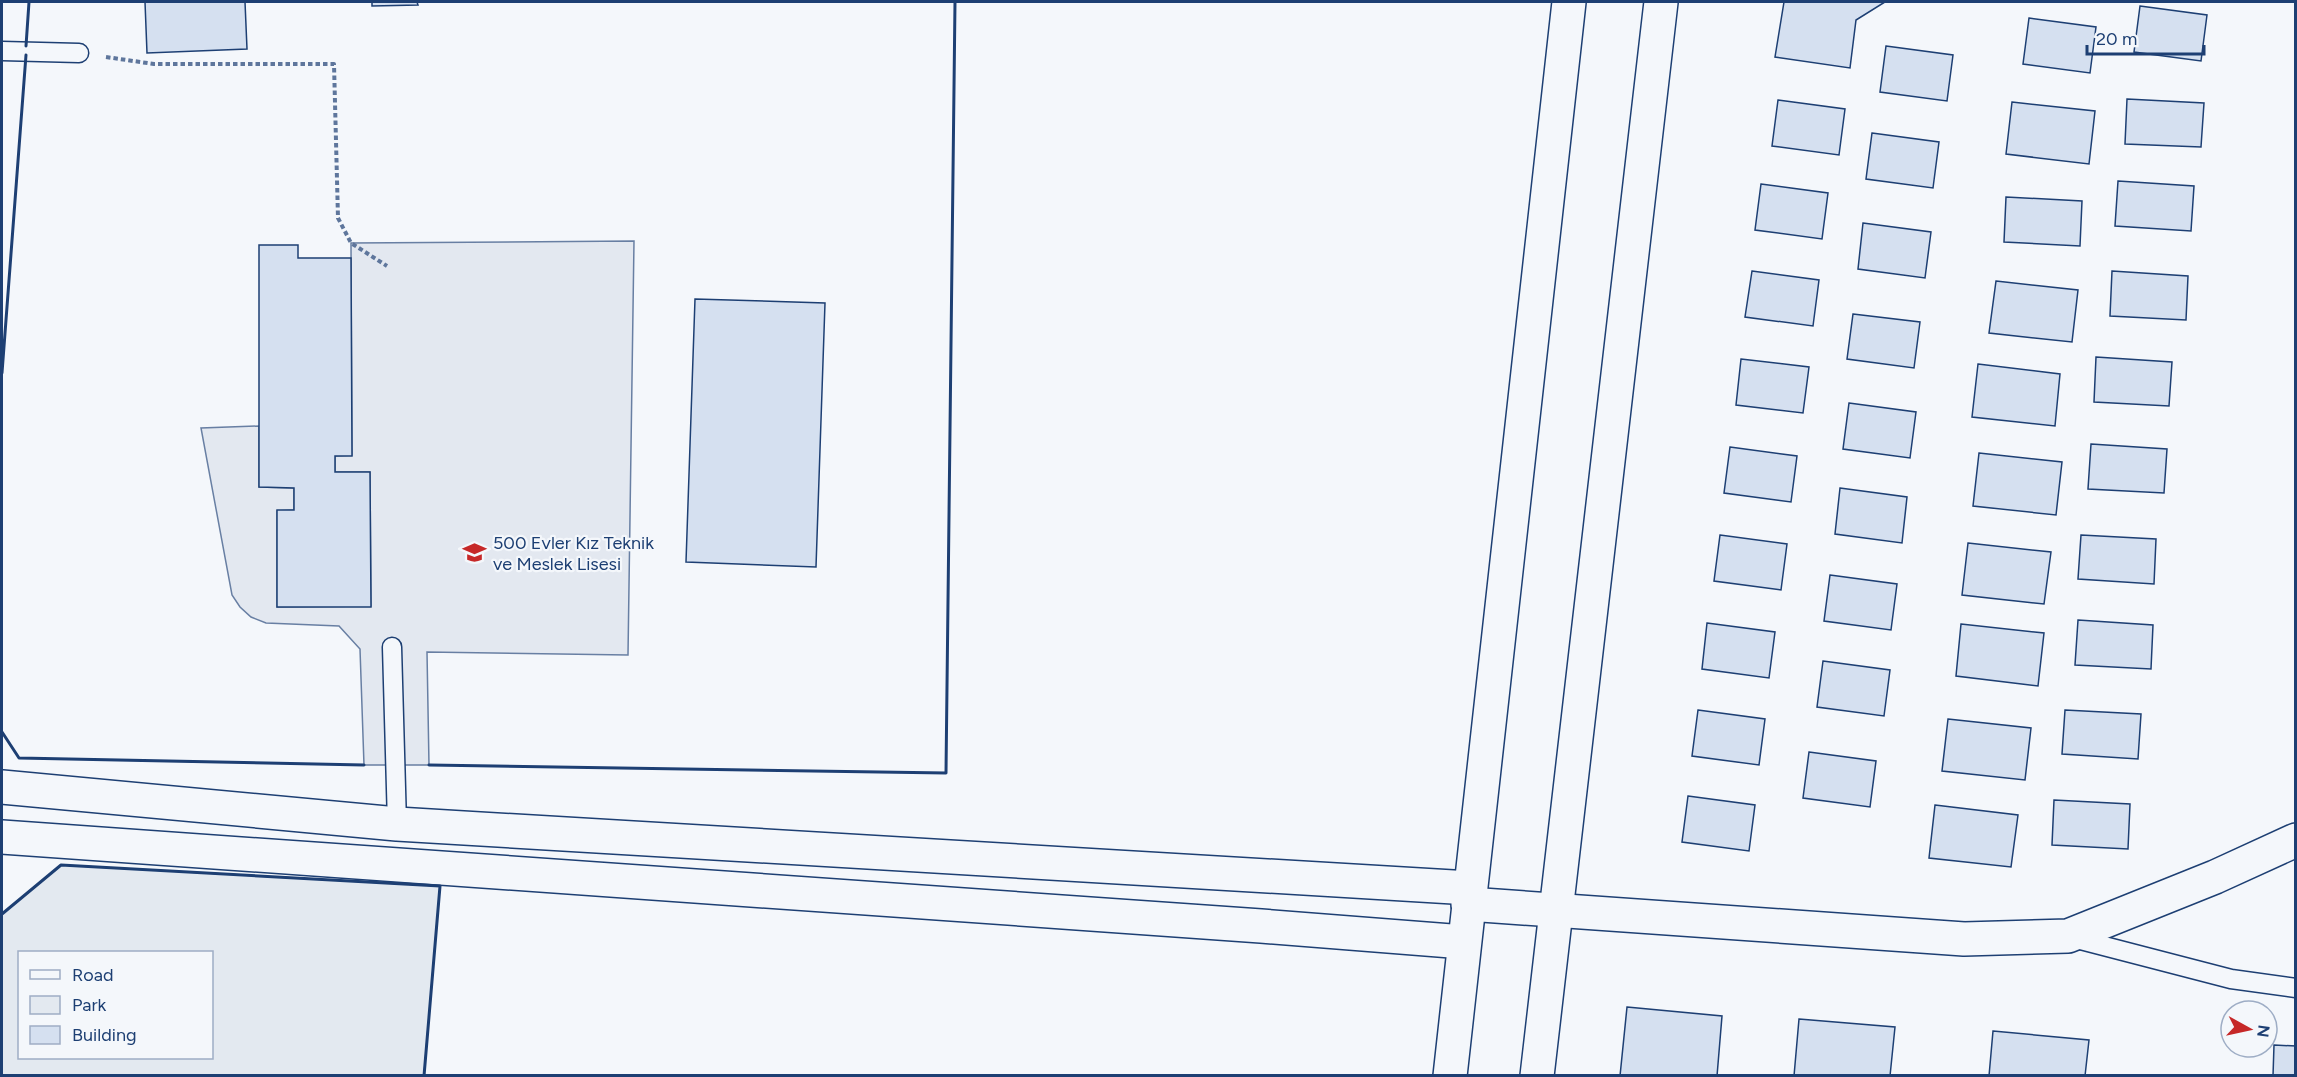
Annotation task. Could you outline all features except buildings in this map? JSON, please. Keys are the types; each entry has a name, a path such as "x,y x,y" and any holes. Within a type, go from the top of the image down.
{"street":[{"path":"1450,1076 1569,2"},
{"path":"1537,1076 1661,2"},
{"path":"2,787 397,824 1469,896 1556,911 1964,939 2068,936 2215,877 2295,840"},
{"path":"2,837 1464,942"}],"lane":[{"path":"2,51 79,53"},
{"path":"392,647 397,824"},
{"path":"2068,936 2231,979 2295,988"}],"path":[{"path":"79,53 154,64 334,64 338,218 351,243 387,266"}],"green space":[{"path":"61,865 440,886 424,1075 2,1075 2,914"}],"shaded area":[{"path":"634,241 628,655 427,652 429,765 364,765 360,649 339,626 266,623 251,617 240,607 232,595 201,428 259,426 259,487 294,488 294,510 277,511 277,607 371,606 370,472 335,472 335,456 352,455 351,243"}],"wall":[{"path":"26,46 29,2"},
{"path":"429,765 946,773 955,2"},
{"path":"2,373 26,55"},
{"path":"2,732 19,758 364,765"},
{"path":"2,914 61,865 440,886 424,1076"}],"place":[{"name":"500 Evler Kız Teknik ve Meslek Lisesi","path":"475,553"}]}
